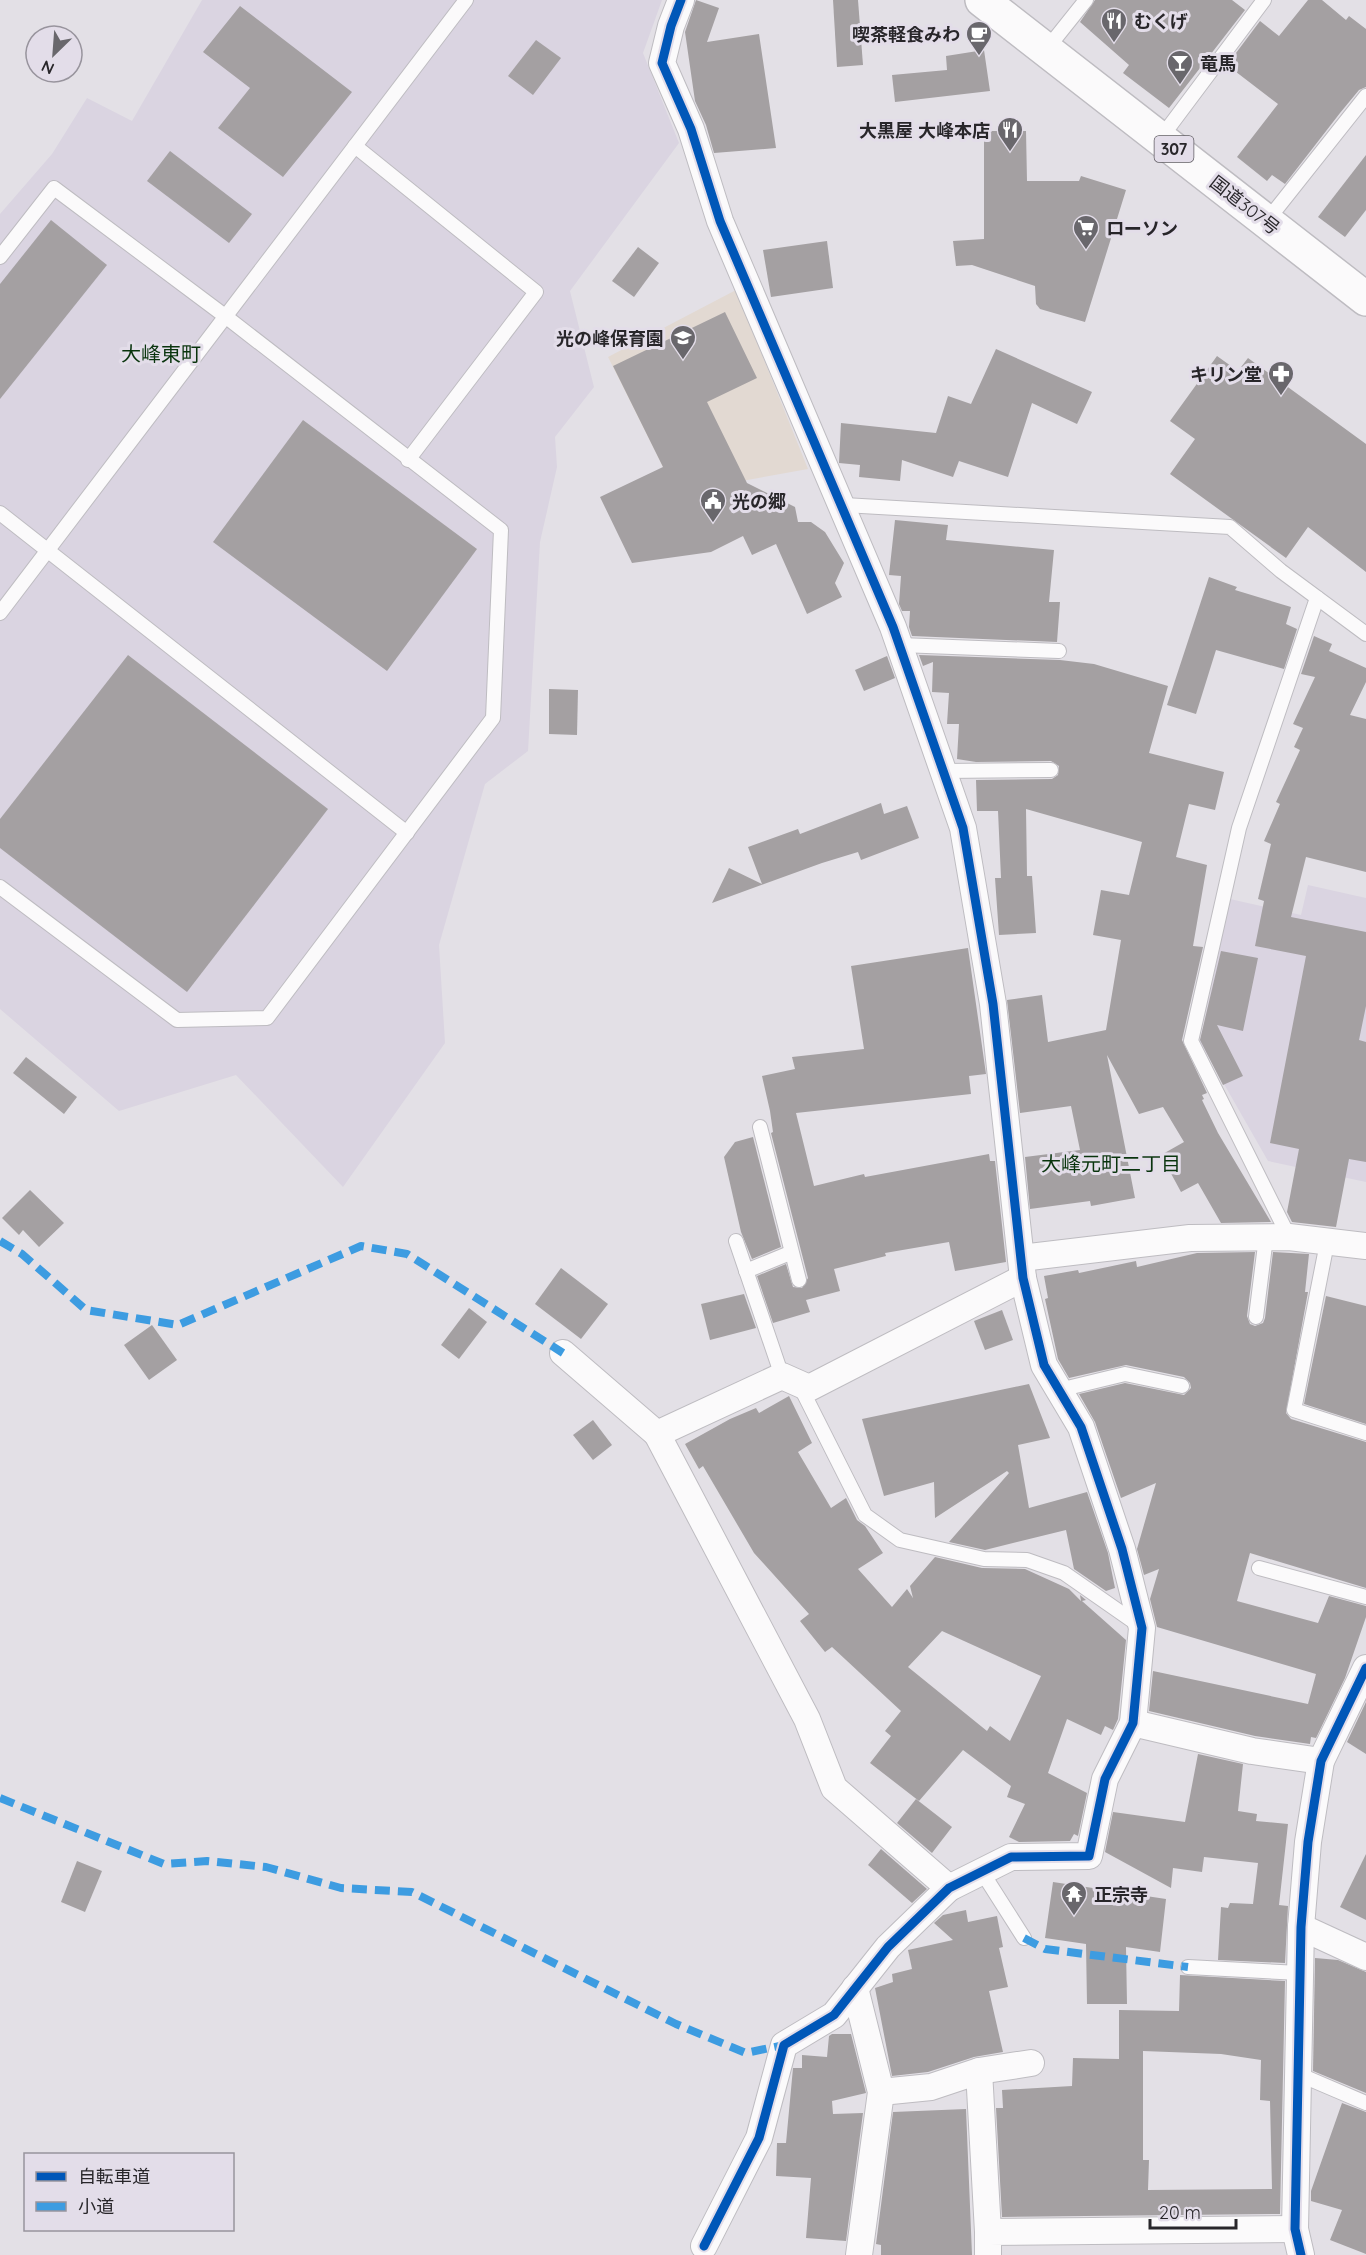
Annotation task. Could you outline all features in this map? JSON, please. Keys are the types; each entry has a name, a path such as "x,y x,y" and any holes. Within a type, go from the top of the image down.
{"highway":[{"name":"国道307号","path":"982,0 1366,299"}],"street":[{"path":"681,0 662,63 691,129 720,221 843,505 900,645 963,828 993,1004 1022,1268 1044,1365 1085,1438 1122,1549 1142,1628 1133,1723 1105,1779 1089,1856 1011,1857 949,1888 888,1947 834,2015 784,2044 759,2138 704,2246"},
{"path":"657,1434 790,1380 809,1388 1022,1268 1190,1238 1278,1237 1366,1246"},
{"path":"563,1353 657,1434 807,1719 834,1788 949,1888"},
{"path":"1301,2255 1295,2229 1301,1927 1308,1842 1321,1761 1366,1668"},
{"path":"1133,1723 1252,1751 1321,1761"},
{"path":"1301,1927 1366,1957"},
{"path":"855,1988 881,2092 859,2255"},
{"path":"881,2092 931,2087 979,2071 1031,2063"},
{"path":"979,2071 988,2244 1295,2229"}],"lane":[{"path":"0,613 466,0"},
{"path":"1046,50 1086,0"},
{"path":"1160,139 1264,0"},
{"path":"1266,222 1366,96"},
{"path":"355,146 536,292 408,460"},
{"path":"0,257 54,188 225,316 501,530 493,718 267,1018 177,1020 0,887"},
{"path":"843,505 1230,527 1317,598 1366,634"},
{"path":"0,513 49,549 407,833"},
{"path":"1256,1317 1278,1237 1191,1041 1239,828 1317,598"},
{"path":"900,645 1059,651"},
{"path":"944,771 1052,770"},
{"path":"760,1127 790,1253 799,1280"},
{"path":"736,1241 790,1380 865,1515 900,1540 984,1559 1027,1560 1064,1573 1142,1628"},
{"path":"1327,1243 1294,1410 1366,1433"},
{"path":"746,1271 790,1253"},
{"path":"1059,1390 1125,1374 1182,1386"},
{"path":"1260,1568 1366,1597"},
{"path":"982,1872 1024,1938"},
{"path":"1188,1968 1300,1973"},
{"path":"1298,2074 1366,2103"}],"shaded area":[{"path":"202,0 662,0 643,53 679,143 570,291 594,387 555,437 557,467 540,542 528,751 485,784 439,945 445,1043 343,1187 236,1075 119,1111 0,1009 0,214 52,154 87,98 132,121"},
{"path":"736,290 808,469 676,493 608,357"},
{"path":"1308,885 1366,898 1366,1182 1268,1161 1200,1042 1230,899 1301,915"}],"building":[{"path":"696,0 719,8 707,42 759,34 776,148 714,153 706,125 695,101 685,32"},
{"path":"833,0 858,0 863,65 837,67"},
{"path":"1095,0 1232,0 1245,10 1169,108 1123,73 1129,65 1080,22"},
{"path":"1308,0 1322,0 1346,20 1349,16 1366,29 1366,87 1359,90 1285,184 1272,175 1267,181 1237,157 1278,104 1227,65 1260,21 1279,36"},
{"path":"240,6 352,92 283,177 218,128 250,88 203,52"},
{"path":"536,40 561,58 533,95 508,76"},
{"path":"984,50 990,91 895,102 892,75 947,70 946,56"},
{"path":"984,131 1026,131 1027,181 1079,181 1081,176 1126,190 1085,322 1040,309 1036,304 1035,286 972,265 956,266 953,241 984,239"},
{"path":"170,151 252,214 229,243 147,181"},
{"path":"1366,155 1366,210 1345,237 1318,217"},
{"path":"51,220 107,265 0,399 0,284"},
{"path":"827,241 833,288 771,297 763,250"},
{"path":"638,247 659,263 634,297 612,281"},
{"path":"725,312 757,378 707,402 747,483 795,507 798,522 811,522 825,532 844,563 835,583 842,597 807,614 776,544 752,555 743,536 711,552 632,563 600,497 663,467 613,366"},
{"path":"996,349 1092,392 1077,424 1032,403 1008,477 959,461 953,477 902,460 900,481 859,477 860,465 839,463 841,423 936,433 948,396 971,404"},
{"path":"1217,356 1238,371 1248,358 1366,444 1366,572 1308,527 1286,558 1170,474 1195,439 1170,421"},
{"path":"303,420 477,549 387,671 213,542"},
{"path":"895,520 948,525 946,540 1054,550 1049,602 1060,602 1057,642 912,636 909,627 910,611 902,611 899,604 901,576 889,575"},
{"path":"1209,577 1237,587 1235,590 1291,607 1286,624 1297,629 1284,669 1216,650 1196,714 1167,705"},
{"path":"1314,636 1332,644 1329,651 1366,668 1366,682 1350,715 1366,719 1366,872 1306,857 1291,917 1366,932 1366,1006 1359,1040 1366,1042 1366,1162 1349,1159 1336,1227 1292,1222 1287,1212 1299,1149 1270,1143 1306,956 1255,946 1264,901 1258,899 1271,844 1264,841 1280,804 1276,802 1300,750 1294,747 1303,728 1293,724 1315,677 1301,674"},
{"path":"128,655 328,809 187,992 0,848 0,819"},
{"path":"919,655 1060,660 1094,664 1168,686 1149,753 1224,772 1215,810 1189,804 1176,857 1207,865 1193,946 1203,947 1182,1040 1207,1093 1202,1095 1204,1099 1202,1100 1218,1133 1271,1222 1221,1223 1198,1183 1181,1192 1161,1155 1184,1142 1163,1107 1139,1114 1107,1055 1135,1198 1091,1206 1090,1201 1030,1209 1025,1157 1080,1150 1071,1106 1020,1113 1007,1000 1042,995 1048,1042 1106,1030 1121,940 1093,935 1101,890 1129,895 1142,842 1026,809 1027,876 1032,876 1036,933 999,935 995,878 1001,878 998,811 977,811 976,780 1052,779 1058,775 1059,766 1051,761 976,762 957,759 959,724 947,724 949,693 932,692 933,662 923,666"},
{"path":"887,656 895,678 864,691 855,670"},
{"path":"549,689 578,690 577,735 549,734"},
{"path":"881,803 884,814 907,806 919,838 861,860 858,852 822,863 712,903 729,868 762,884 748,847 798,829 800,834"},
{"path":"968,948 986,1074 969,1076 971,1094 796,1113 814,1186 864,1174 865,1177 989,1154 990,1161 995,1161 1006,1262 955,1271 949,1242 885,1253 886,1256 834,1269 840,1291 806,1300 810,1312 773,1323 757,1276 786,1264 793,1287 802,1288 808,1278 771,1133 773,1132 770,1111 762,1076 795,1069 792,1057 864,1049 851,966"},
{"path":"1221,951 1258,958 1243,1031 1217,1025 1243,1076 1223,1085 1200,1040"},
{"path":"26,1057 77,1097 64,1114 13,1073"},
{"path":"753,1137 781,1247 752,1259 741,1232 724,1157 735,1142"},
{"path":"30,1190 64,1223 39,1247 23,1230 19,1235 2,1218"},
{"path":"1255,1252 1247,1316 1250,1324 1255,1326 1263,1323 1265,1318 1273,1252 1309,1254 1305,1292 1308,1292 1286,1413 1291,1419 1366,1442 1366,1588 1250,1553 1237,1601 1318,1623 1329,1596 1366,1606 1366,1617 1345,1678 1316,1738 1311,1737 1310,1744 1255,1736 1149,1711 1153,1671 1308,1704 1316,1674 1157,1627 1150,1599 1159,1569 1144,1575 1137,1549 1156,1483 1121,1498 1095,1422 1079,1394 1125,1383 1184,1395 1191,1388 1190,1383 1184,1377 1126,1365 1069,1378 1058,1359 1045,1299 1048,1298 1044,1276 1078,1270 1079,1273 1136,1261 1137,1267 1197,1253"},
{"path":"561,1268 608,1304 581,1339 535,1304"},
{"path":"744,1294 756,1328 710,1340 701,1304"},
{"path":"1326,1296 1366,1306 1366,1424 1304,1404"},
{"path":"469,1308 487,1322 459,1359 441,1345"},
{"path":"1002,1310 1013,1340 985,1350 974,1321"},
{"path":"152,1325 177,1360 149,1380 124,1345"},
{"path":"1029,1384 1050,1438 1018,1445 1029,1508 1087,1492 1108,1553 1115,1588 1106,1591 1074,1569 1066,1530 985,1550 949,1542 1009,1473 1007,1471 935,1518 934,1482 884,1496 862,1419"},
{"path":"789,1396 812,1443 798,1452 831,1508 846,1498 857,1520 865,1526 883,1553 858,1569 892,1607 907,1589 913,1598 910,1586 935,1557 982,1568 1025,1569 1069,1589 1081,1601 1080,1595 1086,1600 1082,1601 1126,1640 1118,1719 1113,1730 1105,1726 1101,1735 1067,1719 1048,1773 1087,1793 1078,1836 1074,1834 1070,1841 1019,1842 1009,1837 1025,1804 1007,1797 1011,1786 963,1750 919,1801 870,1763 891,1736 885,1731 901,1711 832,1647 825,1652 800,1621 809,1614 754,1553 703,1466 699,1469 685,1444 730,1419 756,1408 759,1413","holes":["942,1631 1041,1676 1010,1741 990,1726 987,1731 908,1667"]},
{"path":"593,1420 612,1445 593,1460 573,1435"},
{"path":"1366,1702 1366,1754 1347,1742"},
{"path":"1198,1754 1243,1764 1238,1811 1257,1814 1256,1821 1288,1824 1279,1905 1288,1906 1285,1963 1218,1960 1221,1907 1228,1908 1230,1903 1253,1904 1258,1863 1204,1857 1202,1872 1173,1868 1171,1888 1105,1852 1113,1812 1185,1822"},
{"path":"916,1799 952,1827 932,1853 897,1823"},
{"path":"881,1849 927,1889 912,1903 868,1865"},
{"path":"1366,1854 1366,1920 1340,1907"},
{"path":"77,1861 102,1871 85,1912 61,1902"},
{"path":"1053,1882 1166,1899 1160,1952 1126,1947 1127,2004 1087,2004 1086,1944 1045,1938"},
{"path":"966,1910 968,1922 997,1916 1003,1947 999,1948 1008,1987 989,1991 1003,2052 974,2057 928,2072 892,2076 875,1988 893,1982 892,1974 912,1969 908,1950 953,1940 934,1923 943,1915"},
{"path":"1315,1958 1338,1960 1366,1972 1366,2093 1313,2071"},
{"path":"1180,1975 1285,1981 1280,2214 1002,2217 996,2108 1003,2108 1002,2090 1072,2086 1073,2058 1119,2059 1119,2010 1179,2011","holes":["1143,2051 1221,2054 1261,2060 1260,2100 1270,2101 1272,2189 1148,2190 1149,2160 1143,2160"]},
{"path":"851,2034 866,2093 832,2101 833,2114 863,2113 846,2241 806,2238 811,2178 776,2176 777,2143 786,2143 793,2068 802,2068 802,2055 827,2057 829,2036"},
{"path":"1342,2103 1366,2112 1366,2254 1330,2240 1342,2210 1311,2201 1311,2191"},
{"path":"966,2109 972,2255 881,2255 881,2245 876,2244 893,2112"}],"marked path":[{"path":"0,1241 22,1254 86,1310 178,1325 361,1246 407,1254 563,1353"},
{"path":"0,1798 164,1864 207,1861 266,1867 341,1888 412,1892 676,2024 746,2053 784,2045"},
{"path":"1024,1938 1045,1949 1188,1967"}],"cycle path":[{"path":"681,0 671,26 662,63 691,129 720,221 893,627 963,828 993,1004 1023,1278 1044,1365 1081,1427 1122,1549 1142,1628 1133,1723 1105,1779 1089,1856 1011,1857 949,1888 888,1947 834,2015 784,2045 759,2138 704,2246"},
{"path":"1301,2255 1295,2229 1301,1927 1308,1842 1321,1761 1366,1668"}],"place":[{"name":"むくげ","path":"1114,44"},
{"name":"喫茶軽食みわ","path":"979,57"},
{"name":"竜馬","path":"1180,86"},
{"name":"大黒屋 大峰本店","path":"1010,153"},
{"name":"ローソン","path":"1086,251"},
{"name":"光の峰保育園","path":"683,361"},
{"name":"キリン堂","path":"1281,397"},
{"name":"光の郷","path":"713,524"},
{"name":"正宗寺","path":"1074,1917"}],"district":[{"name":"大峰東町","path":"161,353"},
{"name":"大峰元町二丁目","path":"1111,1163"}]}
